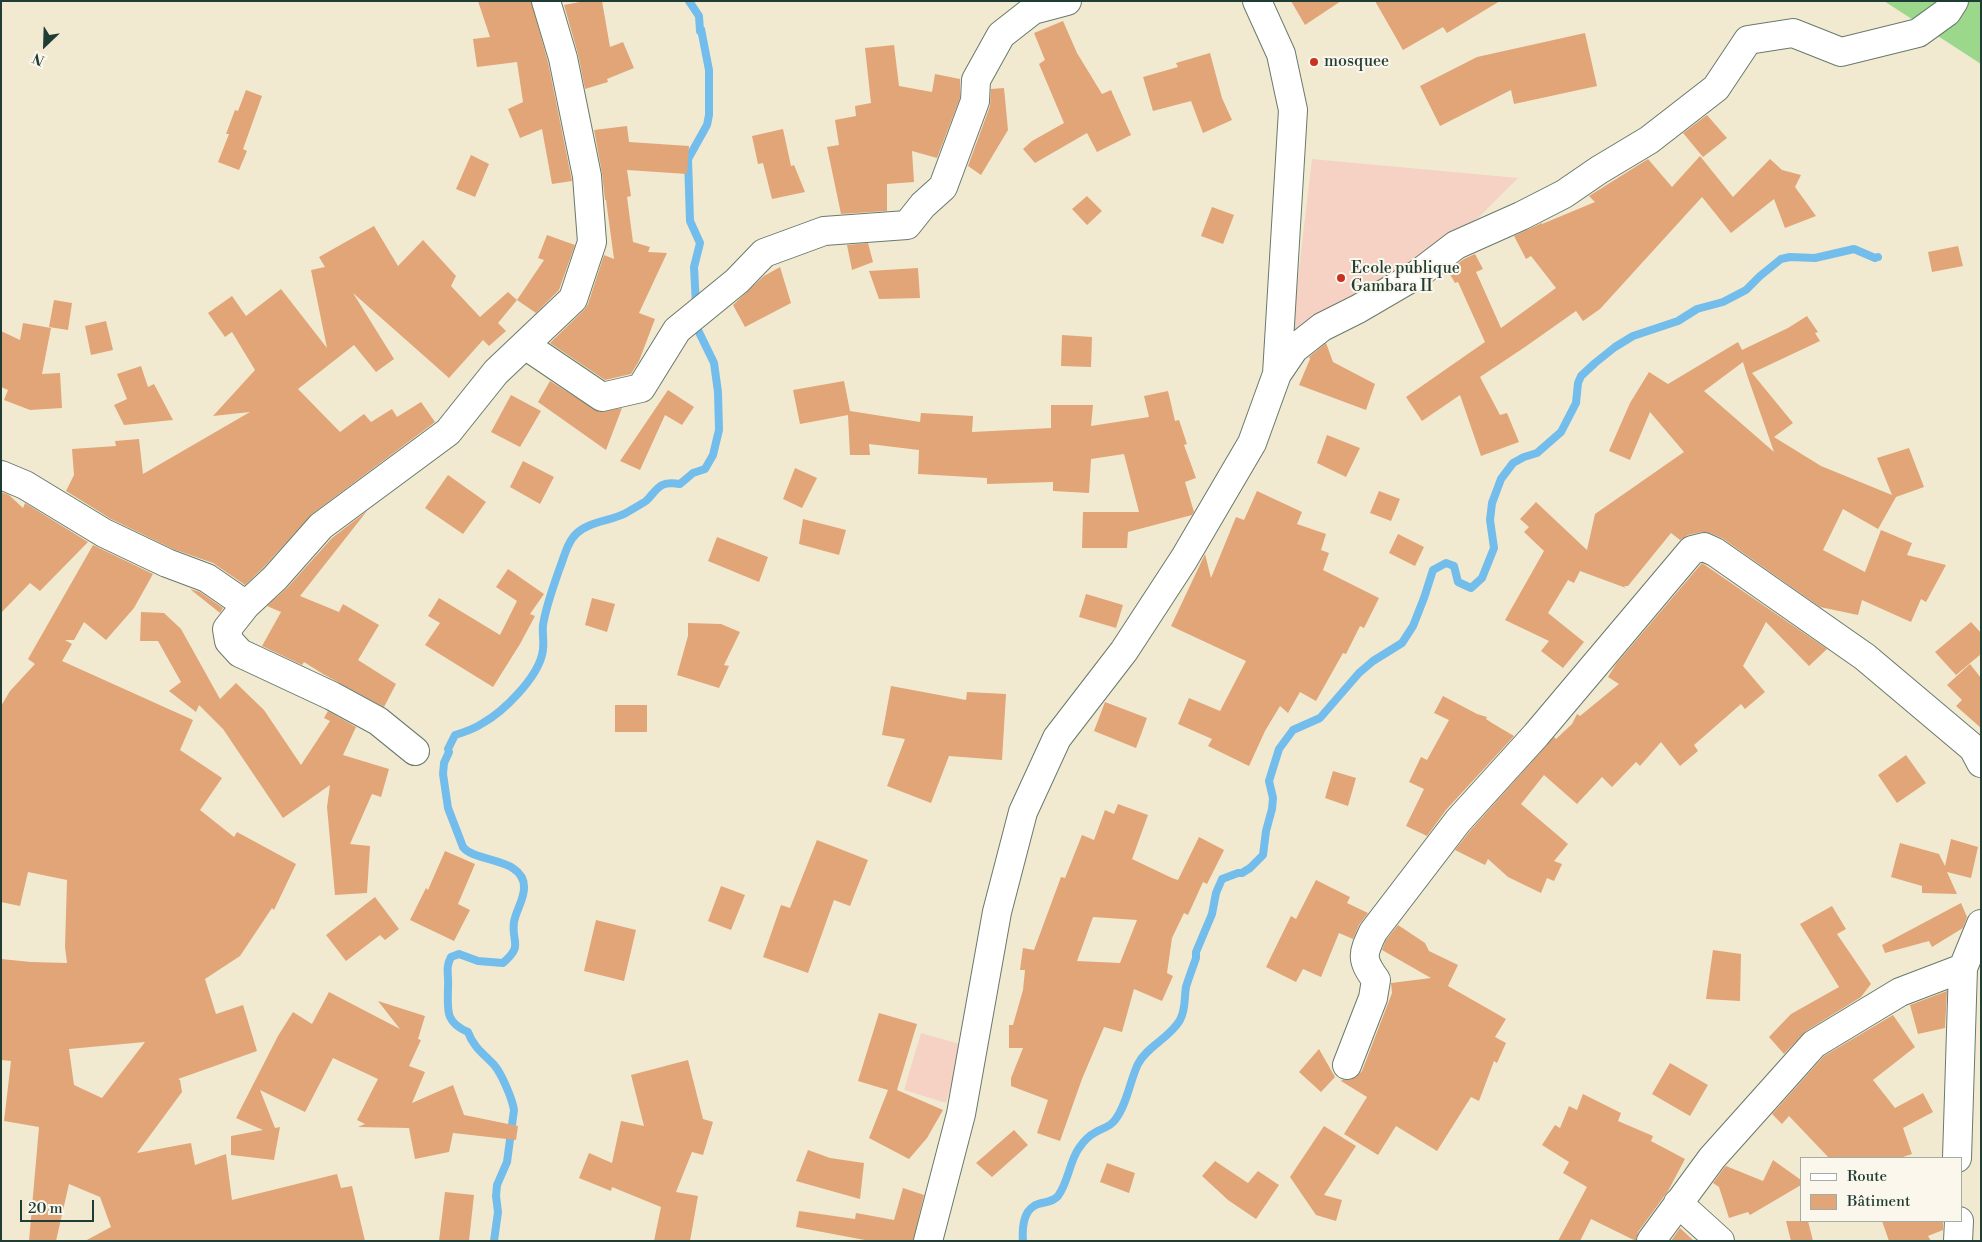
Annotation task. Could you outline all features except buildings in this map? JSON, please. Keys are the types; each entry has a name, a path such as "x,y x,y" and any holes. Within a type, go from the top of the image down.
{"street":[{"path":"415,751 378,721 332,696 240,653 229,641 227,628 246,605 275,578 321,526 448,432 496,372 573,299 592,242 588,176 563,58 546,1"},
{"path":"524,345 602,397 642,388 677,330 737,281 764,253 824,231 907,226 923,205 943,187 975,101 976,80 1001,35 1033,10 1066,1"},
{"path":"1257,1 1281,54 1293,110 1277,374"},
{"path":"928,1241 961,1114 997,912 1024,812 1057,738 1130,642 1184,559 1252,443 1277,374 1294,349 1322,327 1358,309 1418,274 1456,245 1521,216 1564,194 1649,140 1716,88 1748,40 1793,33 1840,52 1918,33 1947,12 1954,1"},
{"path":"1,475 25,485 104,533 167,563 208,578 246,605"},
{"path":"1347,1065 1373,998 1376,980 1366,966 1364,951 1373,932 1458,822 1536,735 1692,550 1704,547 1715,552 1841,639 1973,748 1981,764"},
{"path":"1957,1157 1963,968 1981,924"},
{"path":"1651,1241 1712,1158 1814,1044 1900,992 1963,968"},
{"path":"1678,1203 1720,1241"},
{"path":"1958,1241 1959,1222"}],"shaded area":[{"name":"Ecole publique Gambara II","path":"1312,159 1518,178 1478,218 1291,337"},
{"path":"921,1033 963,1045 946,1103 904,1090"}],"green space":[{"path":"1884,1 1981,1 1981,64"}],"waterway":[{"path":"689,1 699,16 700,31 701,29 709,70 709,115 707,125 688,159 690,221 700,243 694,267 696,305"},
{"path":"1023,1241 1025,1217 1030,1209 1058,1196 1065,1184 1073,1159 1079,1148 1091,1135 1109,1126 1115,1120 1123,1107 1138,1064 1147,1052 1170,1032 1180,1020 1184,1008 1186,987 1196,958 1196,952 1212,914 1216,893 1222,879 1242,873 1263,855 1273,798 1269,781 1279,749 1293,730 1320,718 1359,673 1373,661 1402,643 1413,626 1433,570 1446,563 1454,566 1458,582 1471,588 1482,578 1494,548 1490,520 1492,503 1501,479 1513,463 1537,453 1561,432 1576,403 1578,383 1581,376 1615,347 1633,336 1678,321 1697,309 1723,302 1746,290 1781,259 1790,257 1815,258 1854,249 1875,258 1878,257"},
{"path":"494,1241 498,1212 497,1185 507,1162 514,1110 501,1075 495,1066 476,1046 468,1032 460,1028 451,1019 448,1008 448,968 451,957 459,954 478,961 503,963 509,957 515,948 514,922 523,897 524,888 522,878 517,871 498,862 478,856 463,847 448,808 443,774 444,763 455,735 476,727 500,711 518,694 539,664 543,651 543,625 548,604 566,550 577,533 588,526 626,513 646,501 660,486 673,483 680,484 693,473 705,469 713,455 719,430 718,392 714,363 697,328 697,322"}],"place":[{"name":"mosquee","path":"1314,62"},
{"name":"Ecole publique Gambara II","path":"1341,278"}]}
